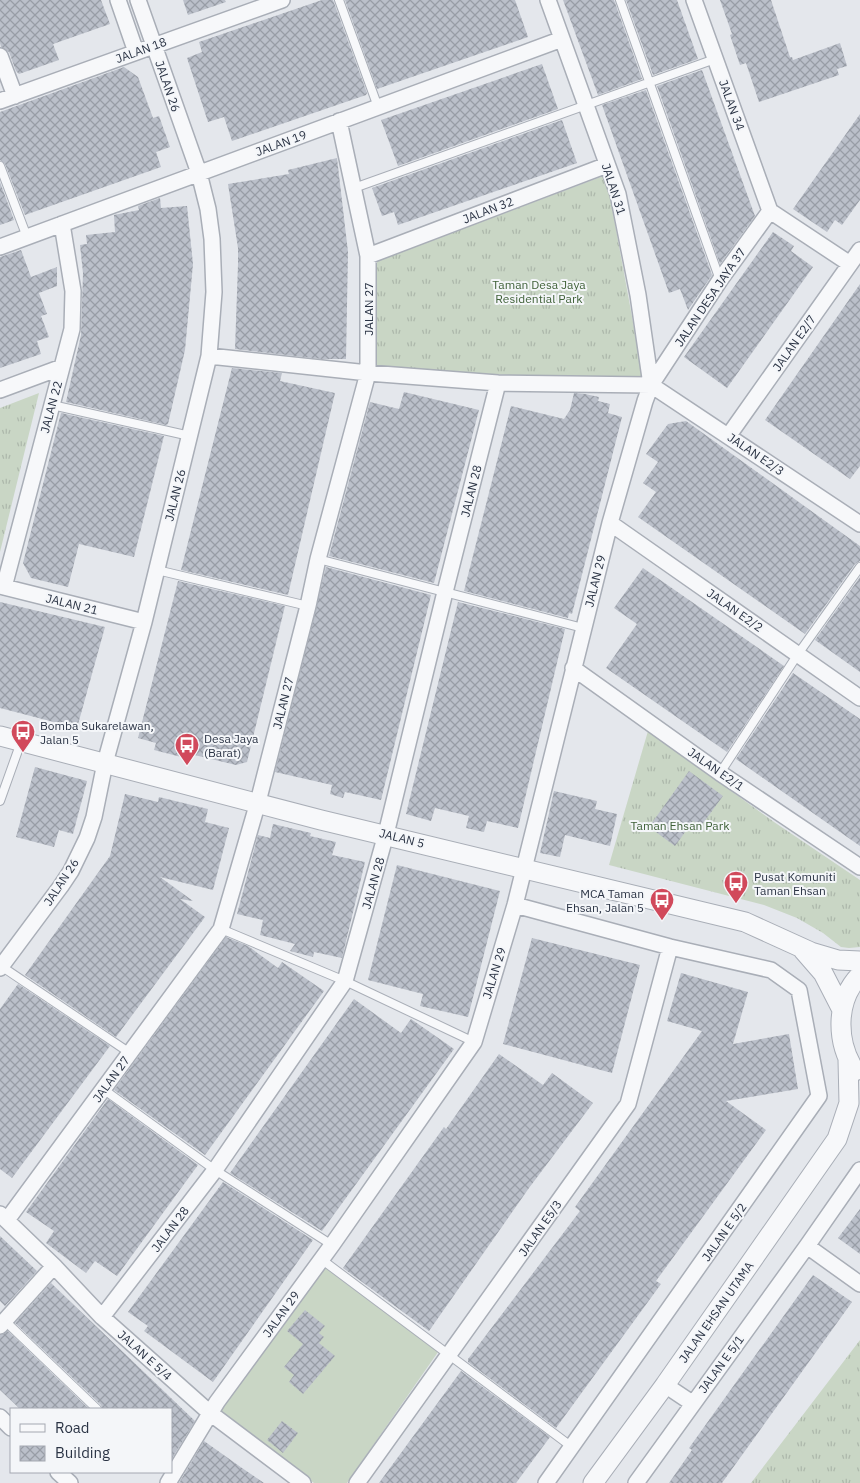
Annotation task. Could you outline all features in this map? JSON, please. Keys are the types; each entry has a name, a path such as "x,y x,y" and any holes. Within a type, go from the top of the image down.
{"street":[{"path":"118,0 136,52"},
{"name":"JALAN 26","path":"1,967 61,886 78,858 87,838 94,816 105,763 144,622 209,356 214,292 212,239 208,209 198,173 138,0"},
{"name":"JALAN 18","path":"0,101 282,0"},
{"name":"JALAN 31","path":"548,0 618,194 638,296 651,385"},
{"name":"JALAN 34","path":"694,0 770,211"},
{"name":"JALAN 19","path":"0,246 562,39"},
{"path":"0,56 15,96"},
{"name":"JALAN 27","path":"3,1217 103,1089 221,929 258,802 318,560 368,374 368,256 339,121"},
{"name":"JALAN 32","path":"368,256 607,165"},
{"path":"770,211 850,264"},
{"name":"JALAN DESA JAYA 37","path":"651,385 720,280 770,211"},
{"name":"JALAN 22","path":"2,587 72,329 74,291 62,224"},
{"name":"JALAN E2/7","path":"729,435 860,250"},
{"path":"209,356 368,374 498,383 651,385"},
{"path":"0,390 62,367"},
{"name":"JALAN 28","path":"102,1317 215,1170 345,981 386,834 498,383"},
{"name":"JALAN E2/3","path":"651,385 858,517"},
{"name":"JALAN 29","path":"172,1473 210,1413 332,1246 474,1042 515,905 610,523 651,385"},
{"name":"JALAN E2/2","path":"610,523 860,698"},
{"name":"JALAN 21","path":"2,587 144,622"},
{"name":"JALAN E2/1","path":"573,668 720,773 860,867"},
{"name":"JALAN 5","path":"0,736 321,820 386,834 745,922 800,948 838,960 860,961"},
{"path":"515,905 670,947"},
{"name":"JALAN E 5/2","path":"546,1483 819,1096 799,990 771,970 670,947"},
{"name":"JALAN E5/3","path":"357,1483 628,1104 670,947"},
{"name":"JALAN 5","path":"800,948 823,973 841,1008"},
{"path":"860,975 855,980 841,1008 840,1024 848,1060 860,1078"},
{"name":"JALAN EHSAN UTAMA","path":"837,1139 849,1103 848,1060"},
{"name":"JALAN EHSAN UTAMA","path":"593,1483 665,1385 837,1139 860,1120"},
{"name":"JALAN E 5/1","path":"636,1483 860,1170"},
{"name":"JALAN E 5/4","path":"3,1217 54,1266 102,1317 210,1413 303,1483"},
{"path":"807,1246 860,1284"},
{"path":"2,1321 54,1266"},
{"path":"665,1385 692,1403"},
{"path":"0,1417 10,1427"},
{"path":"59,1473 70,1483"}],"lane":[{"path":"339,0 378,107"},
{"path":"620,0 720,280"},
{"path":"354,188 715,58"},
{"path":"0,166 27,237"},
{"path":"52,405 190,436"},
{"path":"318,560 583,628"},
{"path":"720,773 798,654 860,567"},
{"path":"157,570 308,606"},
{"path":"0,801 21,742"},
{"path":"221,929 345,981 474,1042"},
{"path":"1,967 130,1053"},
{"path":"103,1089 215,1170 332,1246"},
{"path":"321,1260 450,1354 572,1447"},
{"path":"2,1321 96,1408"}],"green space":[{"name":"Taman Desa Jaya Residential Park","path":"606,175 644,382 374,368 377,261"},
{"path":"39,393 0,552 0,408"},
{"name":"Taman Ehsan Park","path":"648,731 774,822 860,880 860,947 841,947 823,933 797,918 764,905 609,865"},
{"path":"324,1267 438,1352 347,1483 314,1483 218,1413"},
{"path":"860,1340 860,1483 751,1483"}],"building":[{"path":"0,0 101,0 110,24 53,44 59,60 19,74 9,52 1,47"},
{"path":"183,0 225,0 226,2 188,15"},
{"path":"322,0 333,0 367,93 366,95 232,141 224,117 208,122 187,58 202,52 199,42"},
{"path":"345,0 515,0 528,37 377,89"},
{"path":"563,0 614,0 642,79 598,95"},
{"path":"626,0 677,0 698,59 653,75"},
{"path":"720,0 771,0 790,57 793,60 840,43 847,66 837,69 839,75 759,102 746,63 740,65"},
{"path":"542,64 558,109 398,166 381,120"},
{"path":"124,67 138,77 153,118 159,116 170,147 156,152 161,167 25,215 5,164 0,160 0,112"},
{"path":"702,70 755,216 720,264 657,86"},
{"path":"646,90 712,275 688,310 680,289 669,293 602,105"},
{"path":"860,114 860,200 842,225 835,220 827,232 793,209"},
{"path":"562,120 577,163 398,225 394,212 382,216 372,188"},
{"path":"337,158 348,252 346,359 322,359 235,349 238,248 228,184 289,174 288,170"},
{"path":"0,182 14,220 0,225"},
{"path":"160,198 161,208 187,206 193,264 185,350 168,424 166,425 66,402 81,335 83,273 80,245 87,244 86,235 115,232 114,215 139,210 138,206"},
{"path":"773,232 794,246 791,251 813,267 727,388 684,357"},
{"path":"21,250 31,277 57,267 57,286 39,293 47,314 41,316 49,337 37,341 41,354 0,368 0,257"},
{"path":"860,284 860,466 850,479 765,420"},
{"path":"232,368 282,373 280,381 335,393 288,595 181,570"},
{"path":"404,392 479,410 434,583 329,556 370,402 399,409"},
{"path":"574,393 599,397 598,401 610,404 608,413 622,417 572,614 569,613 568,618 464,591 511,406 564,419 570,410"},
{"path":"61,413 164,436 134,557 79,544 68,587 31,578 23,563"},
{"path":"686,421 860,546 860,561 855,564 805,634 638,517 656,492 643,483 658,462 646,454 668,424"},
{"path":"326,567 431,595 381,800 345,792 343,798 330,794 332,785 275,772"},
{"path":"643,568 784,666 727,752 606,668 637,624 614,608"},
{"path":"860,577 860,672 815,640"},
{"path":"178,581 285,606 247,762 236,765 186,753 185,758 154,750 156,743 138,738"},
{"path":"0,602 105,627 77,728 0,708"},
{"path":"458,602 565,629 518,828 487,821 484,832 466,828 469,816 435,808 431,821 406,814"},
{"path":"793,673 860,719 860,846 736,759"},
{"path":"35,767 87,781 73,834 59,830 54,847 16,837"},
{"path":"689,771 723,796 701,826 693,821 675,846 649,827"},
{"path":"554,791 597,801 595,809 617,814 610,846 565,835 560,857 540,853"},
{"path":"125,794 158,802 159,797 208,809 205,822 229,828 213,890 160,877 193,901 180,899 205,917 116,1037 25,975 110,856"},
{"path":"273,824 311,833 310,836 336,842 332,855 365,862 342,958 314,952 313,957 290,951 295,944 260,935 263,920 237,914 258,835 270,838"},
{"path":"397,865 500,891 468,1017 420,1006 423,994 368,980"},
{"path":"226,937 248,946 278,968 282,962 324,991 205,1155 114,1090"},
{"path":"532,938 640,965 612,1073 503,1044"},
{"path":"681,973 748,992 733,1044 789,1034 798,1089 726,1101 766,1130 656,1281 661,1284 556,1428 468,1362 468,1359 580,1211 575,1207 702,1031 667,1021"},
{"path":"18,984 110,1046 12,1178 0,1169 0,1009"},
{"path":"354,999 401,1033 411,1019 454,1049 322,1231 230,1173"},
{"path":"499,1054 543,1085 552,1073 593,1103 529,1188 429,1331 343,1268"},
{"path":"108,1099 198,1165 117,1276 95,1261 86,1273 46,1243 54,1231 26,1212"},
{"path":"223,1182 313,1240 213,1382 144,1331 148,1326 128,1312"},
{"path":"860,1209 860,1254 838,1238"},
{"path":"0,1236 37,1271 5,1306 0,1301"},
{"path":"813,1275 852,1302 722,1483 669,1483 692,1450 689,1448"},
{"path":"51,1283 195,1421 172,1458 172,1408 102,1408 101,1405 15,1323"},
{"path":"305,1310 325,1326 319,1333 324,1337 319,1343 335,1356 303,1394 289,1382 294,1375 284,1367 303,1344 287,1331"},
{"path":"8,1331 88,1408 19,1408 0,1390 0,1335"},
{"path":"461,1371 550,1437 516,1483 379,1483"},
{"path":"282,1421 298,1433 283,1453 267,1440"},
{"path":"204,1441 242,1468 264,1483 179,1483"}],"place":[{"name":"Bomba Sukarelawan, Jalan 5","path":"23,753"},
{"name":"Desa Jaya (Barat)","path":"187,766"},
{"name":"Pusat Komuniti Taman Ehsan","path":"736,904"},
{"name":"MCA Taman Ehsan, Jalan 5","path":"662,921"}]}
